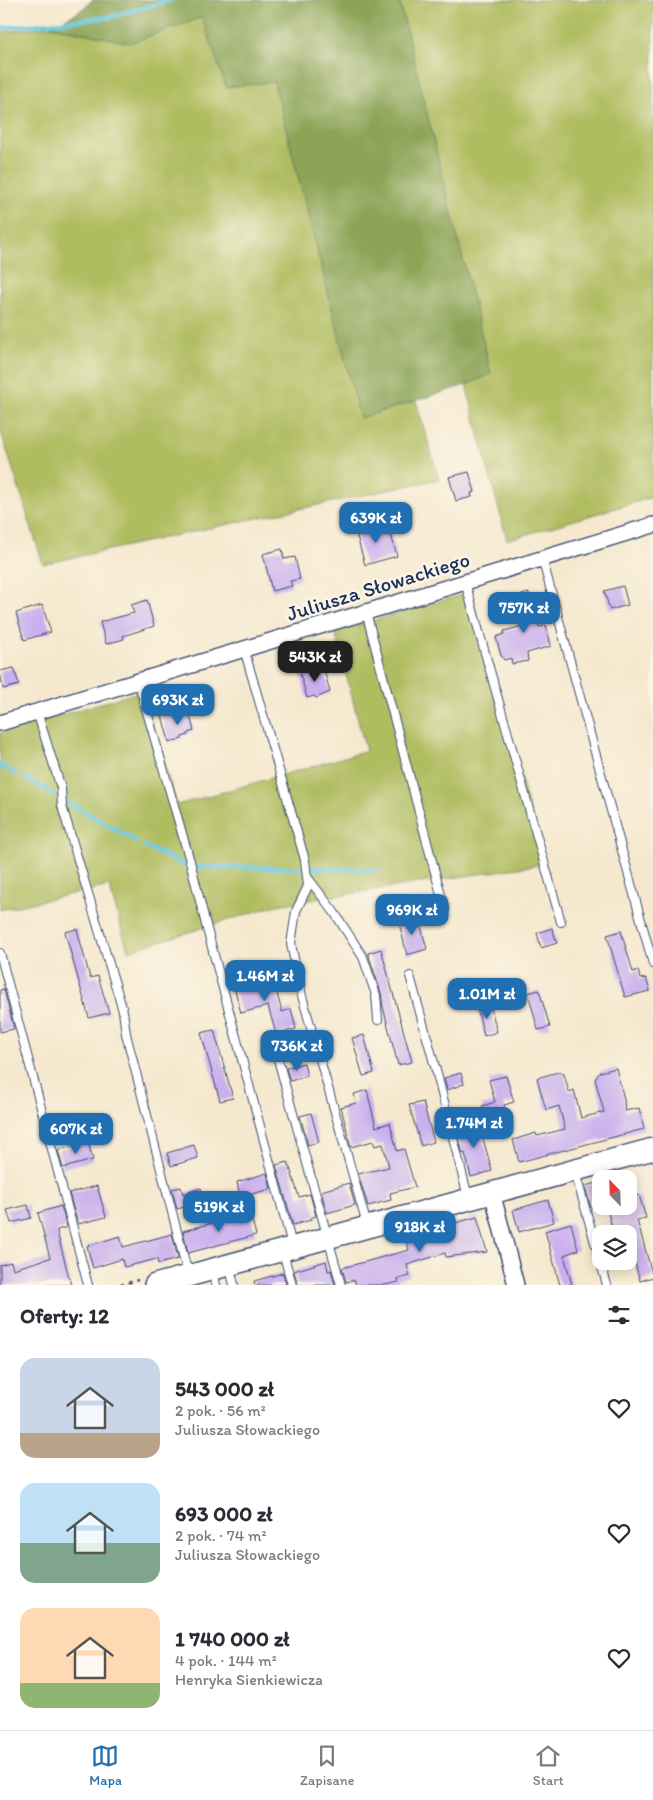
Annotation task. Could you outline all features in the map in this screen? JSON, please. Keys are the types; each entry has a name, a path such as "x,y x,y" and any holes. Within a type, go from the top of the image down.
{"street":[{"name":"Juliusza Słowackiego","path":"0,723 653,525"},
{"path":"155,1285 189,1275 219,1273 288,1248 653,1149"},
{"path":"492,1192 516,1285"}],"lane":[{"path":"542,558 653,964"},
{"path":"466,582 561,922"},
{"path":"366,612 445,910"},
{"path":"244,649 305,860 308,886 296,911 291,944 302,996 368,1226"},
{"path":"138,681 190,860 288,1248 292,1285"},
{"path":"37,712 61,788 62,806 123,1011 126,1034 189,1275"},
{"path":"307,876 334,912 363,957 376,995 378,1020"},
{"path":"0,953 88,1285"},
{"path":"410,976 468,1199"},
{"path":"272,1038 341,1285"},
{"path":"575,1170 607,1285"},
{"path":"219,1273 234,1285"}],"green space":[{"path":"93,0 399,0 491,374 466,385 360,418 274,82 226,87 202,17 130,43 51,26 77,13"},
{"path":"399,0 653,0 653,497 507,540 466,385 491,373"},
{"path":"203,17 226,87 274,81 360,418 416,401 439,479 43,564 0,429 0,32 51,26 130,43"},
{"path":"471,592 544,864 277,905 128,951 109,886 0,910 0,733 142,691 177,805 366,751 335,632"}],"building":[{"path":"469,472 475,492 471,493 472,497 456,501 449,477"},
{"path":"388,524 397,556 365,565 356,533"},
{"path":"282,549 284,559 295,557 300,579 290,581 292,586 272,591 263,554"},
{"path":"623,586 628,605 610,610 604,591"},
{"path":"529,593 539,627 546,625 551,646 527,653 528,661 512,664 511,658 504,660 501,656 496,637 504,634 504,631 523,626 515,597"},
{"path":"147,600 154,626 123,636 124,639 106,644 100,622 134,613 131,605"},
{"path":"42,605 51,632 24,640 16,613"},
{"path":"323,666 330,692 316,698 314,696 307,698 300,673"},
{"path":"14,668 19,685 3,689 0,671"},
{"path":"175,711 176,715 189,712 194,731 182,737 182,739 169,742 162,715"},
{"path":"411,915 415,929 421,927 427,949 407,955 398,918"},
{"path":"552,928 557,943 541,948 537,933"},
{"path":"77,929 90,978 98,976 109,1013 89,1018 65,932"},
{"path":"621,931 633,972 638,970 640,979 646,978 650,991 625,997 607,935"},
{"path":"381,949 412,1062 398,1065 381,993 368,953"},
{"path":"272,975 282,1012 291,1009 296,1029 276,1034 268,1006 241,1013 234,986"},
{"path":"4,989 14,1029 0,1032 0,990"},
{"path":"539,990 550,1027 538,1030 528,993"},
{"path":"490,1004 497,1032 484,1036 477,1008"},
{"path":"214,1030 233,1098 220,1101 201,1033"},
{"path":"364,1035 374,1073 363,1076 352,1038"},
{"path":"304,1063 307,1076 290,1081 286,1068"},
{"path":"616,1068 625,1111 639,1108 644,1129 519,1162 513,1140 536,1133 537,1136 565,1129 559,1106 546,1110 537,1078 558,1072 564,1074 569,1092 574,1090 581,1118 604,1112 595,1079 600,1072"},
{"path":"461,1073 464,1084 447,1090 444,1078"},
{"path":"506,1076 514,1102 504,1105 508,1121 487,1126 482,1106 495,1102 489,1080"},
{"path":"367,1090 376,1127 390,1123 397,1151 404,1149 415,1187 390,1193 391,1200 368,1206 358,1174 389,1167 383,1144 375,1146 373,1141 351,1147 341,1107 356,1103 354,1094"},
{"path":"423,1102 434,1142 421,1146 409,1105"},
{"path":"311,1113 319,1142 308,1145 300,1116"},
{"path":"478,1121 492,1171 471,1177 456,1128"},
{"path":"88,1142 93,1160 63,1168 58,1150"},
{"path":"194,1145 198,1158 171,1166 167,1153"},
{"path":"288,1162 299,1197 310,1194 316,1216 310,1218 311,1220 293,1225 276,1165"},
{"path":"267,1173 271,1189 240,1197 237,1182"},
{"path":"349,1183 355,1205 327,1213 321,1191"},
{"path":"592,1184 591,1208 585,1186"},
{"path":"97,1186 106,1217 78,1224 69,1193"},
{"path":"181,1187 183,1194 201,1188 205,1201 177,1209 172,1189"},
{"path":"638,1195 646,1218 637,1220 653,1277 640,1281 637,1270 637,1225 611,1225 609,1215 638,1215"},
{"path":"548,1200 554,1222 519,1232 513,1210"},
{"path":"28,1205 31,1218 11,1223 7,1210"},
{"path":"61,1206 67,1227 57,1230 57,1232 71,1285 0,1285 0,1265 11,1262 13,1269 50,1258 38,1213"},
{"path":"250,1213 256,1235 188,1253 183,1231"},
{"path":"477,1217 487,1252 446,1257 445,1253 407,1265 410,1276 398,1279 399,1282 385,1285 356,1285 354,1280 346,1282 342,1268 409,1250 405,1237"},
{"path":"571,1223 578,1250 564,1255 572,1285 560,1285 545,1231"},
{"path":"172,1234 178,1259 158,1264 157,1259 124,1267 122,1259 93,1268 87,1246 120,1236 123,1247"},
{"path":"326,1261 328,1271 331,1270 335,1285 298,1285 294,1271"},
{"path":"283,1273 286,1285 255,1285 254,1281"}],"waterway":[{"path":"0,28 110,17 171,0"},
{"path":"0,765 16,774"},
{"path":"25,778 55,795"},
{"path":"64,800 136,841"},
{"path":"144,846 187,866"},
{"path":"196,867 301,868"},
{"path":"311,868 377,870"}]}
